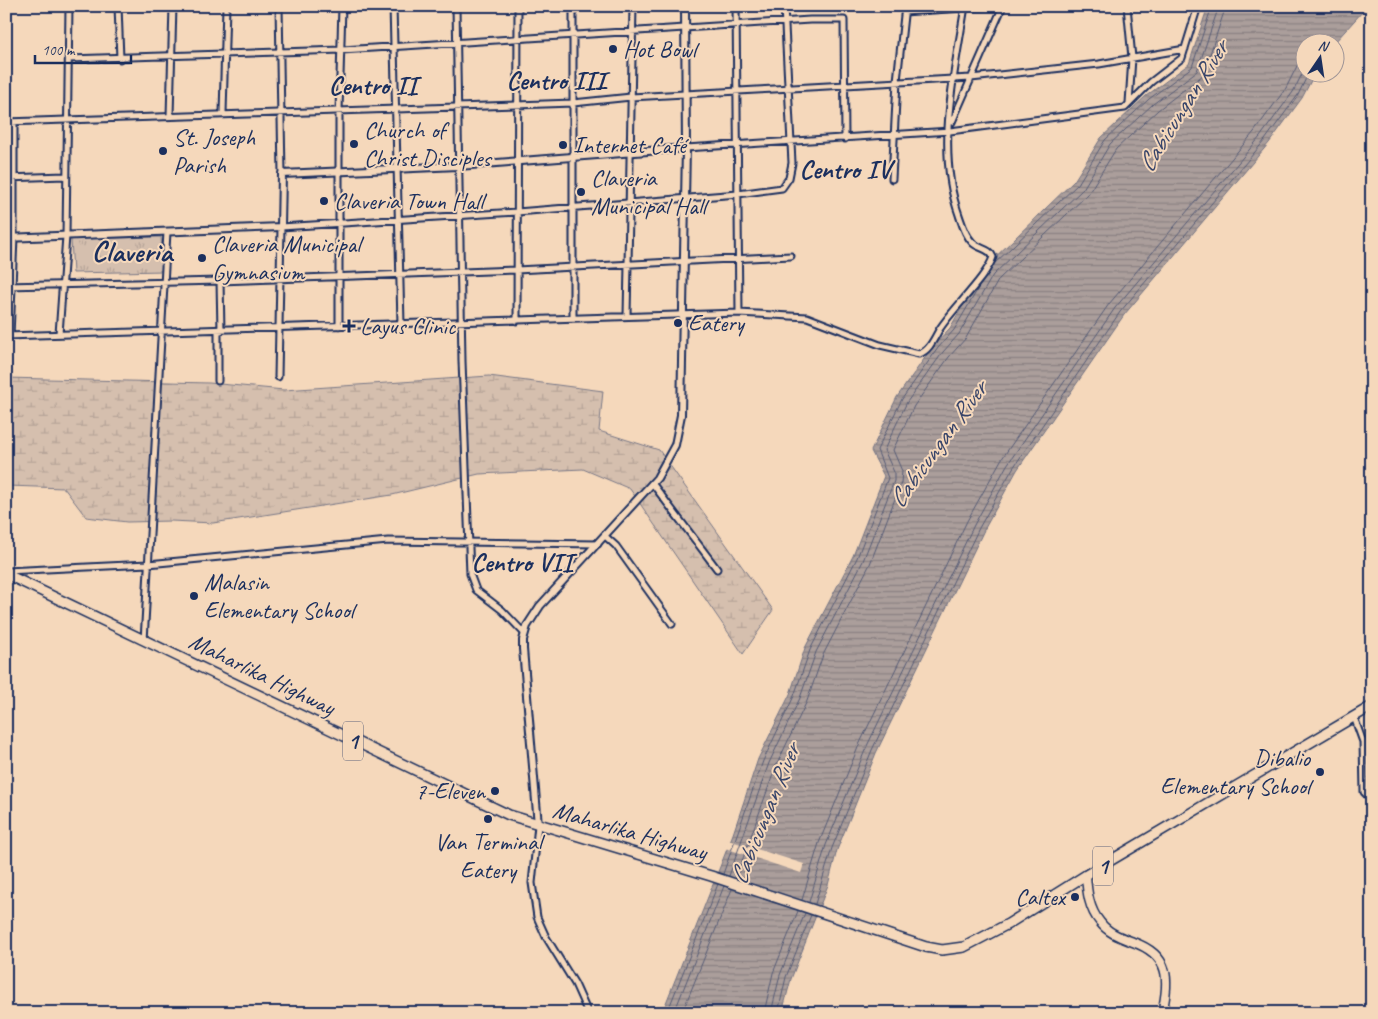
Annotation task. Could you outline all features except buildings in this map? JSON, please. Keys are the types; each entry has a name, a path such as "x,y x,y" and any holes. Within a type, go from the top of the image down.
{"highway":[{"name":"Maharlika Highway","path":"6,572 144,641 226,678 500,811 538,825 712,876 820,910 926,947 942,950 964,947 1008,924 1086,875 1372,706"}],"main road":[{"path":"1086,875 1090,901 1100,922 1116,936 1150,950 1162,962 1167,980 1162,1013"}],"street":[{"path":"60,334 66,236 65,176 68,119 69,6"},
{"path":"118,6 120,59"},
{"path":"170,116 173,6"},
{"path":"223,113 226,6"},
{"path":"278,377 282,174 279,6"},
{"path":"339,326 339,111 342,6"},
{"path":"393,6 400,220 401,324"},
{"path":"456,6 460,271 470,574 474,587 502,610 524,633"},
{"path":"517,321 518,6"},
{"path":"573,6 573,318"},
{"path":"627,316 633,6"},
{"path":"588,1013 575,984 546,937 537,917 532,883 538,825 523,649 524,633 540,606 652,483 675,445 681,415 686,148 685,6"},
{"path":"736,6 739,313"},
{"path":"6,238 340,224 517,212 777,190 784,186 791,169 786,89 784,6"},
{"path":"892,179 897,81 905,9 994,6"},
{"path":"950,129 1003,6"},
{"path":"1127,6 1132,58 1129,104"},
{"path":"282,174 339,173 458,166 686,148 845,139 950,129 1125,108 1182,58 1198,6"},
{"path":"14,122 14,237 9,286 8,336 161,333 739,313 807,317 880,345 913,354 923,353 948,317 980,278 993,257 990,252 972,242 958,212 950,165 950,129 954,78 965,8"},
{"path":"69,59 120,59 225,53 342,50 784,22 844,20 845,139"},
{"path":"6,122 223,113 573,103 631,97 971,78 1132,58 1185,49"},
{"path":"6,178 65,176"},
{"path":"144,641 167,232"},
{"path":"9,286 220,281 281,277 516,270 791,256"},
{"path":"218,381 220,281"},
{"path":"652,483 718,569"},
{"path":"605,536 616,546 672,624"},
{"path":"6,572 148,564 376,542 468,541 598,544"},
{"path":"1354,717 1363,742 1364,792 1367,795 1372,795"}],"green space":[{"path":"161,237 163,271 73,273 71,239"},
{"path":"489,376 603,391 599,431 659,450 773,610 743,654 630,489 583,469 479,474 392,495 213,523 171,521 127,522 86,517 64,488 8,486 6,489 6,378 209,383 284,390"}],"water":[{"name":"Cabicungan River","path":"1208,6 1372,6 1364,10 1344,32 1296,32 1296,82 1310,82 1302,98 1269,143 1124,315 1017,470 984,530 876,753 837,850 828,885 791,979 782,1013 662,1013 733,834 758,759 790,694 805,648 853,556 884,476 871,451 897,397 934,345 950,328 984,268 1074,181 1101,138 1146,96 1189,64"}],"pier":[{"path":"728,840 804,864 801,873 725,848"}],"place":[{"name":"Hot Bowl","path":"613,49"},
{"name":"Church of Christ Disciples","path":"354,144"},
{"name":"Internet Café","path":"563,145"},
{"name":"St. Joseph Parish","path":"163,151"},
{"name":"Claveria Municipal Hall","path":"581,192"},
{"name":"Claveria Town Hall","path":"324,201"},
{"name":"Claveria Municipal Gymnasium","path":"202,258"},
{"name":"Eatery","path":"678,323"},
{"name":"Layus Clinic","path":"349,326"},
{"name":"Malasin Elementary School","path":"194,596"},
{"name":"Dibalio Elementary School","path":"1320,772"},
{"name":"7-Eleven","path":"495,791"},
{"name":"Van Terminal Eatery","path":"488,819"},
{"name":"Caltex","path":"1075,897"}],"district":[{"name":"Centro III","path":"556,80"},
{"name":"Centro II","path":"373,85"},
{"name":"Centro IV","path":"845,169"},
{"name":"Claveria","path":"132,251"},
{"name":"Centro VII","path":"522,562"}]}
